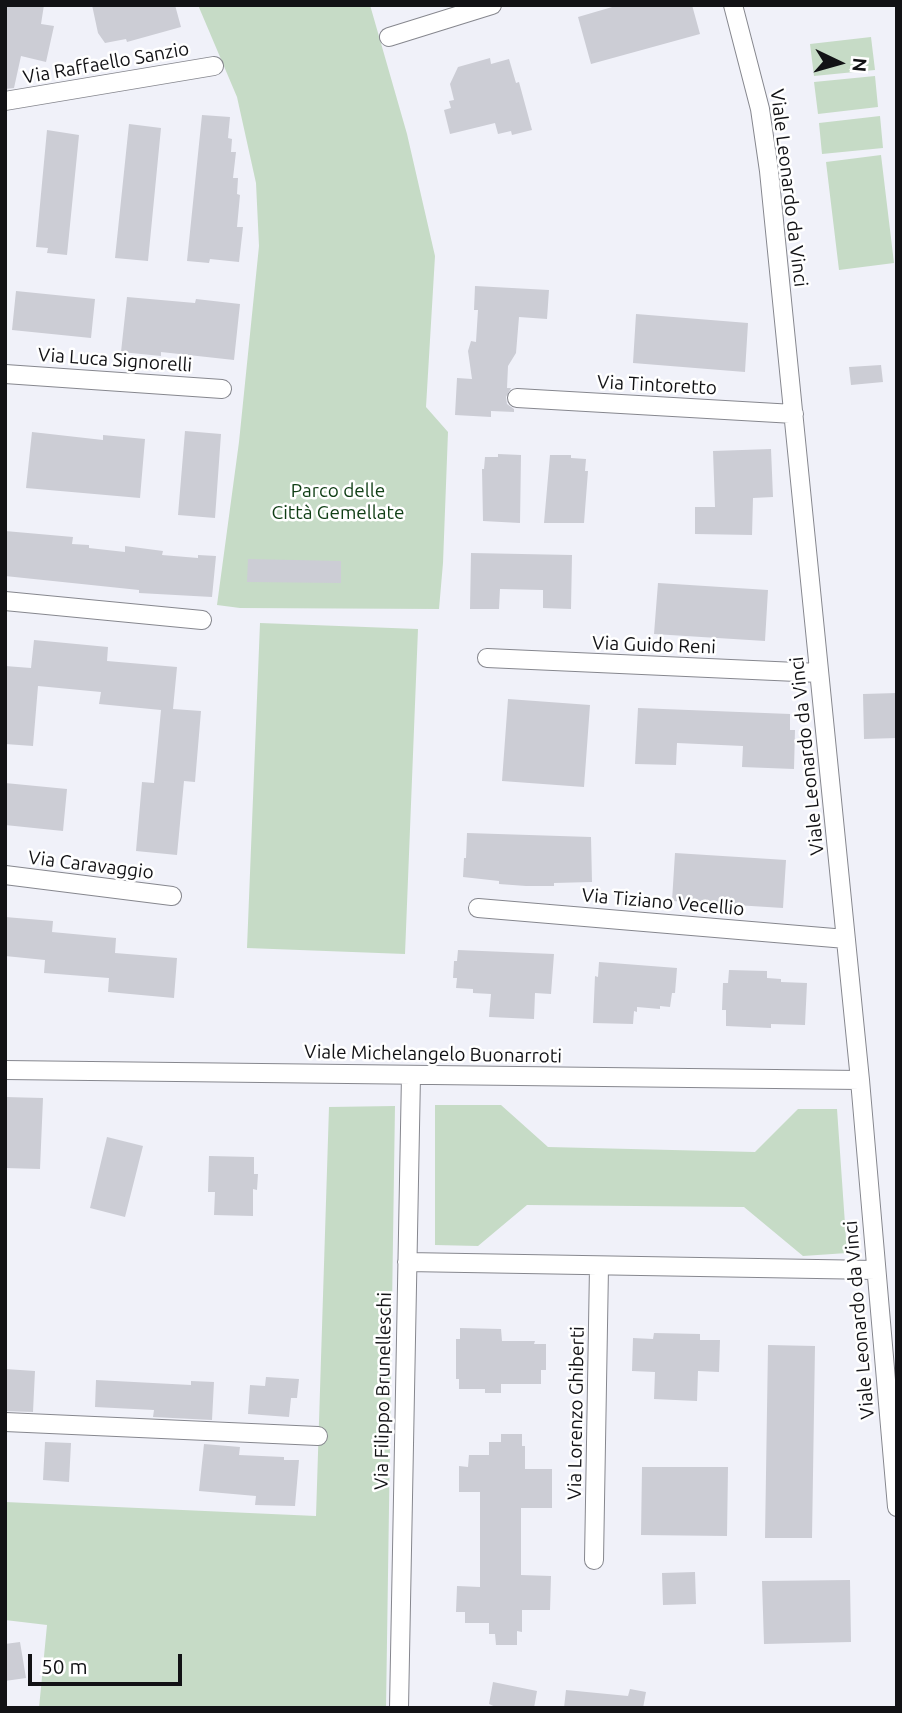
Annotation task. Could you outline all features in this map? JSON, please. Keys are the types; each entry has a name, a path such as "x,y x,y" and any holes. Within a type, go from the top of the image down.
{"street":[{"path":"389,37 492,5"},
{"name":"Viale Leonardo da Vinci","path":"733,5 752,72 767,151 860,1080 897,1507"},
{"name":"Via Raffaello Sanzio","path":"5,101 214,65"},
{"name":"Via Luca Signorelli","path":"5,374 222,389"},
{"name":"Via Tintoretto","path":"517,398 794,414"},
{"path":"5,601 202,620"},
{"name":"Via Guido Reni","path":"487,658 819,673"},
{"name":"Via Caravaggio","path":"5,876 172,897"},
{"name":"Via Tiziano Vecellio","path":"478,908 846,939"},
{"name":"Viale Michelangelo Buonarroti","path":"5,1070 860,1080"},
{"name":"Via Filippo Brunelleschi","path":"399,1708 411,1075"},
{"path":"407,1262 875,1270"},
{"name":"Via Lorenzo Ghiberti","path":"594,1560 599,1267"},
{"path":"5,1422 318,1436"}],"green space":[{"name":"Parco delle Città Gemellate","path":"198,5 370,5 407,134 435,256 426,407 448,432 439,609 240,608 217,605 239,442 259,246 256,183 237,97"},
{"path":"871,37 875,70 814,76 810,44"},
{"path":"875,76 878,107 818,114 814,82"},
{"path":"880,116 883,148 822,154 819,123"},
{"path":"881,155 894,263 839,270 826,162"},
{"path":"260,623 418,629 405,954 247,948"},
{"path":"435,1105 501,1105 548,1147 755,1152 798,1109 837,1109 847,1253 803,1256 744,1207 527,1205 478,1246 435,1245"},
{"path":"395,1106 386,1708 39,1708 47,1625 5,1620 5,1502 316,1516 329,1107"}],"building":[{"path":"5,5 44,5 41,24 54,26 46,62 21,56 14,88 5,89"},
{"path":"92,5 175,5 181,27 127,42 126,39 105,43 98,33"},
{"path":"619,5 692,5 700,34 591,64 578,17"},
{"path":"490,58 491,64 509,59 516,83 519,82 532,130 512,135 511,131 498,134 495,123 450,134 444,110 451,108 449,101 454,100 450,84 458,67"},
{"path":"202,115 230,117 228,138 232,139 231,152 236,152 233,178 238,178 237,194 240,195 237,227 243,227 239,262 210,259 209,263 187,261"},
{"path":"129,124 161,128 148,261 115,258"},
{"path":"47,130 79,135 67,255 47,253 48,248 36,247"},
{"path":"475,286 549,290 547,319 519,317 516,353 508,366 507,388 511,388 506,397 507,404 514,412 491,411 491,417 455,415 457,378 472,379 468,351 471,341 476,342 478,310 474,310"},
{"path":"16,291 95,299 91,338 12,330"},
{"path":"127,297 195,303 196,299 240,304 234,360 161,352 161,356 121,352"},
{"path":"636,314 748,323 745,372 633,363"},
{"path":"881,365 883,382 851,385 849,367"},
{"path":"185,431 221,434 215,518 178,515"},
{"path":"32,432 103,440 103,435 145,439 140,498 26,488"},
{"path":"771,449 773,497 753,498 752,535 695,534 695,507 715,507 713,451"},
{"path":"498,454 521,455 520,523 483,521 482,469 485,457 498,457"},
{"path":"550,455 571,455 571,458 586,459 585,471 588,471 584,523 544,523"},
{"path":"5,531 73,537 72,544 89,545 89,548 125,552 125,546 163,551 162,555 198,558 198,555 216,556 212,597 139,593 139,590 5,576"},
{"path":"471,553 572,555 571,609 543,608 543,590 500,589 499,609 470,609"},
{"path":"248,559 341,561 341,583 247,582"},
{"path":"658,583 768,590 765,641 654,634"},
{"path":"34,640 108,647 107,661 177,667 173,709 201,711 195,782 184,781 177,855 136,851 142,782 154,783 161,710 99,704 101,692 38,686 33,746 5,744 5,666 31,668"},
{"path":"897,693 897,738 864,739 863,694"},
{"path":"508,699 590,705 584,787 502,781"},
{"path":"638,708 790,714 790,730 795,730 794,769 742,767 743,746 677,743 676,765 635,764"},
{"path":"5,783 67,789 63,831 5,825"},
{"path":"467,833 591,837 592,882 526,886 463,877"},
{"path":"675,853 786,860 783,908 672,901"},
{"path":"5,917 53,921 52,932 116,938 115,953 177,958 174,998 108,992 109,978 44,973 45,960 5,956"},
{"path":"458,950 554,954 551,994 535,993 534,1019 489,1017 491,994 456,988 457,978 453,978"},
{"path":"599,962 677,968 675,993 672,993 670,1007 637,1007 633,1024 593,1023 595,976 598,977"},
{"path":"729,970 767,971 767,978 781,979 781,982 807,983 805,1025 771,1024 771,1028 726,1026 726,1010 722,1010 723,983 728,983"},
{"path":"5,1097 43,1098 40,1169 5,1168"},
{"path":"107,1137 143,1146 125,1217 90,1208"},
{"path":"209,1156 254,1157 254,1174 258,1174 257,1190 253,1189 253,1216 214,1215 215,1192 208,1192"},
{"path":"460,1328 501,1329 502,1341 535,1341 534,1344 546,1344 546,1370 541,1370 541,1384 501,1384 501,1393 485,1393 485,1389 459,1389 459,1379 456,1379 456,1339 460,1339"},
{"path":"654,1333 700,1334 700,1340 720,1340 719,1372 698,1371 697,1401 654,1399 655,1372 632,1371 633,1338 653,1339"},
{"path":"768,1345 815,1346 812,1538 765,1538"},
{"path":"5,1369 35,1371 33,1412 5,1411"},
{"path":"266,1377 299,1379 297,1398 291,1398 289,1417 248,1414 250,1385 265,1386"},
{"path":"96,1380 191,1385 191,1381 214,1382 212,1420 153,1417 154,1410 95,1407"},
{"path":"501,1434 522,1434 525,1469 552,1469 552,1508 521,1508 521,1575 551,1576 550,1610 522,1610 522,1632 517,1631 517,1645 496,1645 495,1634 489,1634 489,1623 465,1623 465,1612 456,1612 457,1586 480,1587 480,1492 459,1492 459,1466 468,1467 469,1455 489,1455 489,1442 501,1442"},
{"path":"45,1442 71,1443 69,1482 43,1480"},
{"path":"204,1444 240,1447 239,1455 299,1460 295,1506 255,1505 256,1496 199,1491"},
{"path":"642,1467 728,1467 727,1536 641,1535"},
{"path":"695,1572 696,1604 663,1605 662,1573"},
{"path":"850,1580 851,1642 764,1644 762,1581"},
{"path":"20,1642 26,1678 5,1681 5,1644"},
{"path":"493,1682 537,1691 534,1708 498,1708 489,1704"},
{"path":"630,1689 646,1692 643,1708 564,1708 566,1690 628,1696"}]}
